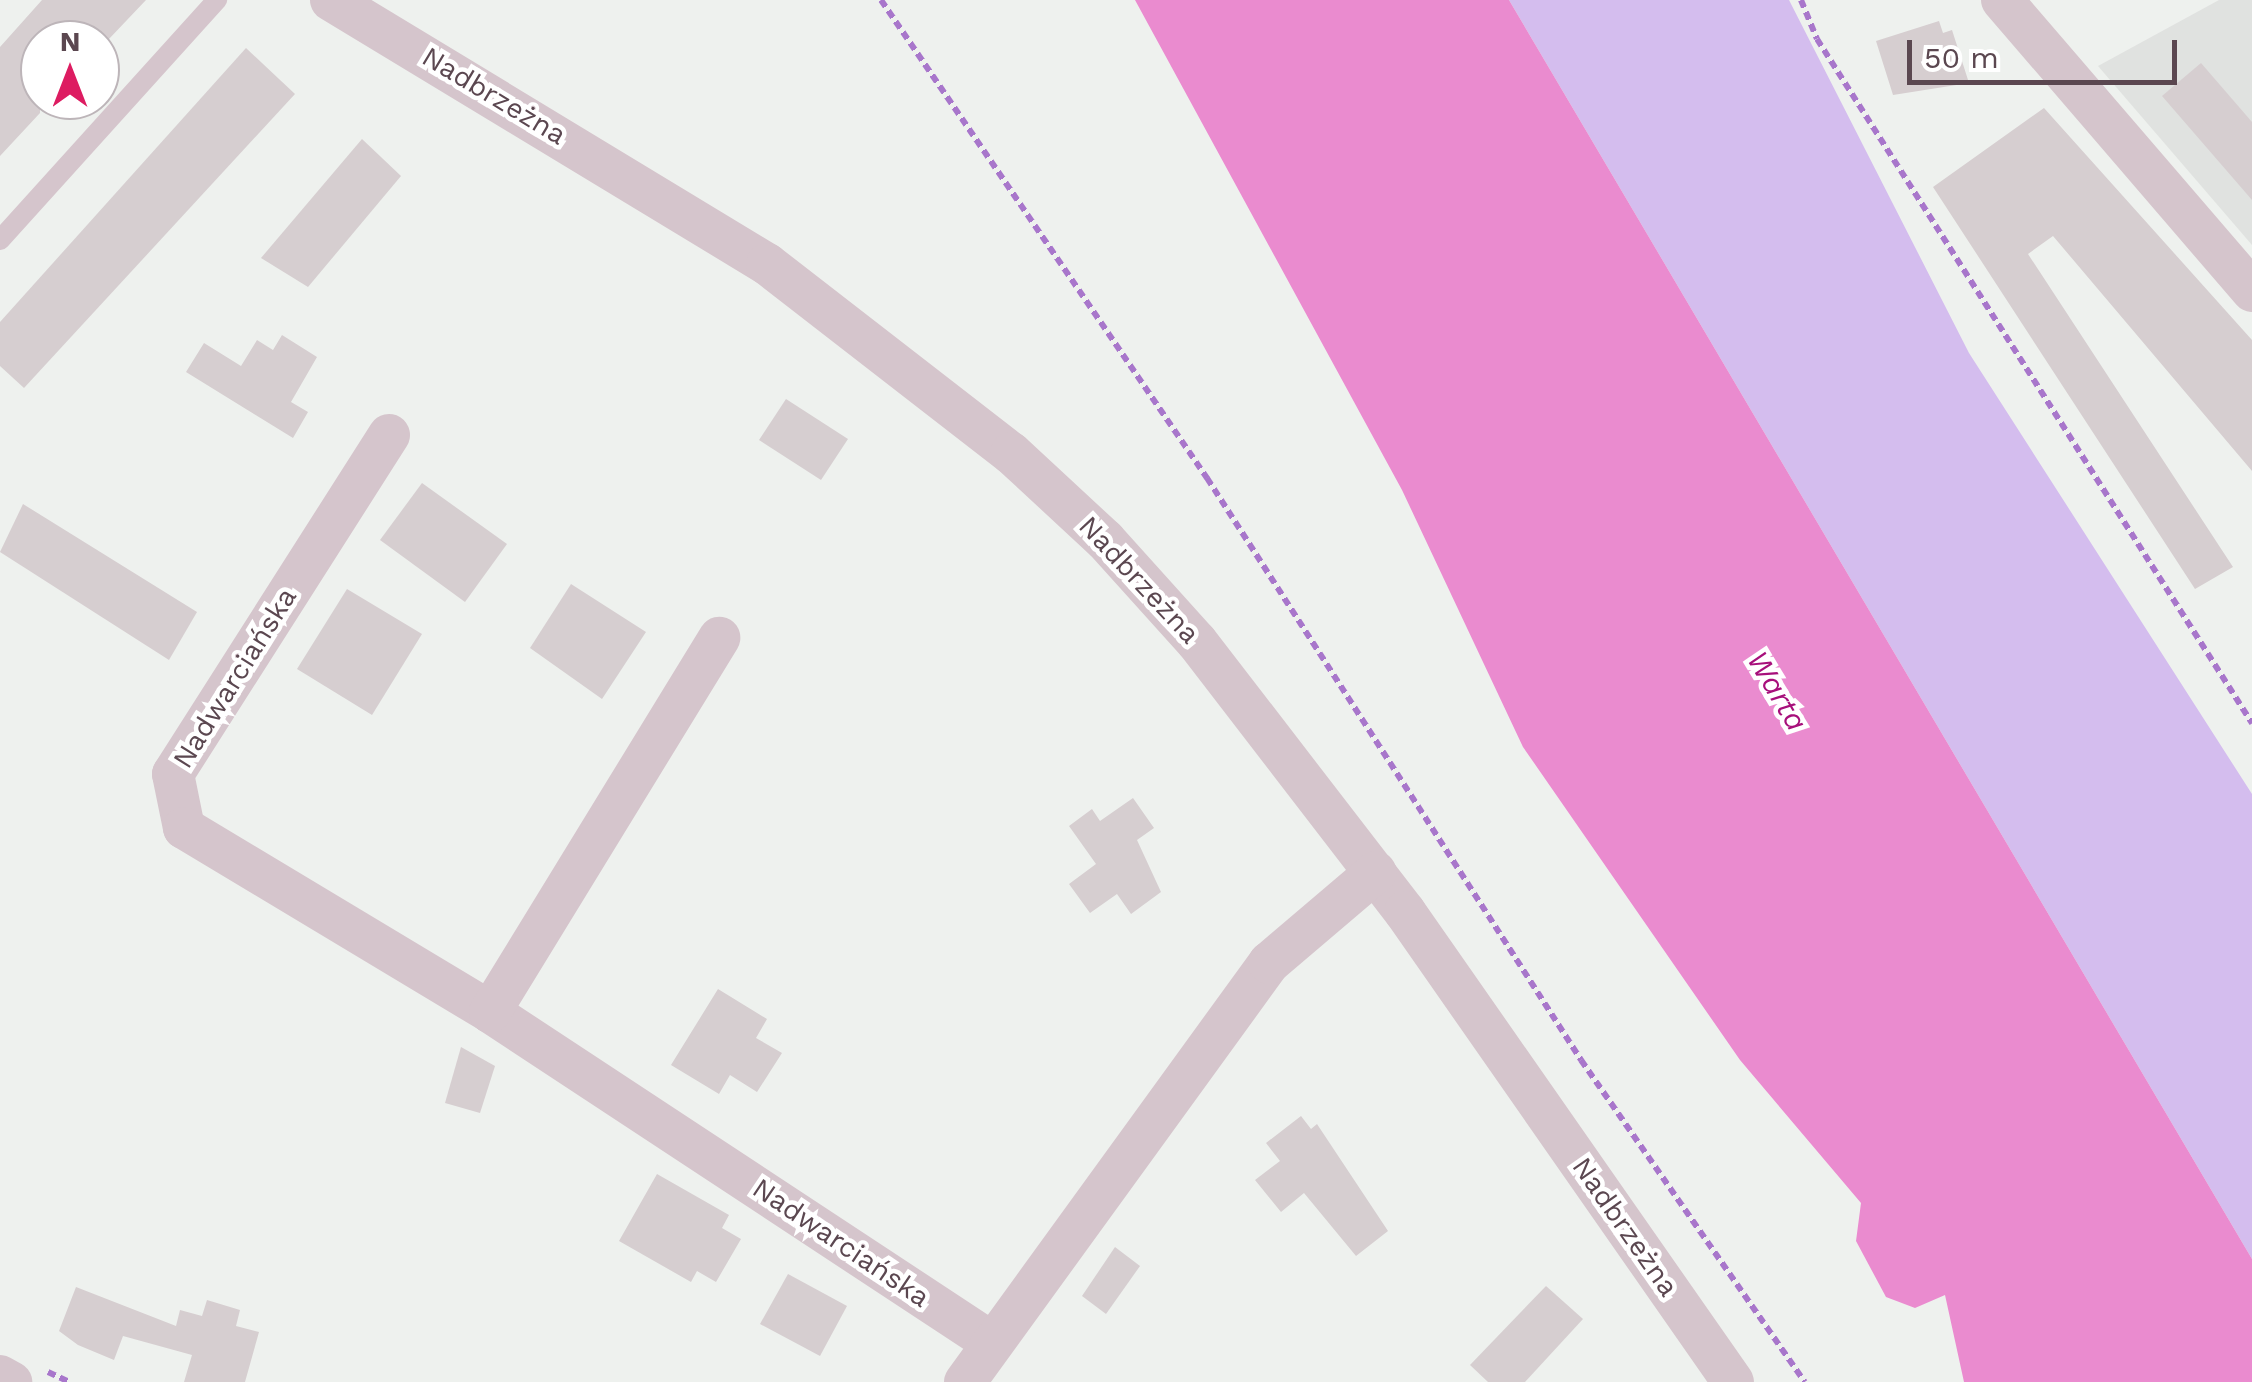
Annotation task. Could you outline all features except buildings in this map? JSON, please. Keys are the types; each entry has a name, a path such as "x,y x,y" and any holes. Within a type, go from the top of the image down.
{"street":[{"name":"Nadbrzeżna","path":"331,0 736,243 1011,453 1176,617 1376,872 1733,1382"},
{"path":"2009,2 2252,291"},
{"name":"Nadwarciańska","path":"390,435 173,774 175,810 203,846 490,1012 992,1342"},
{"path":"490,1012 719,638"},
{"path":"965,1382 1268,963 1376,872"},
{"path":"0,1376 11,1382"}],"lane":[{"path":"0,240 218,0"}],"path":[{"path":"881,0 1207,478 1581,1060 1806,1382"},
{"path":"1801,0 1867,120 2252,723"}],"shaded area":[{"path":"1509,0 1789,0 1969,353 2252,794 2252,1259"},
{"path":"2219,0 2252,0 2252,245 2098,66"}],"water":[{"name":"Warta","path":"1135,0 1509,0 2252,1259 2252,1382 1964,1382 1945,1295 1915,1308 1886,1297 1856,1241 1861,1203 1740,1060 1523,747 1402,490"}]}
